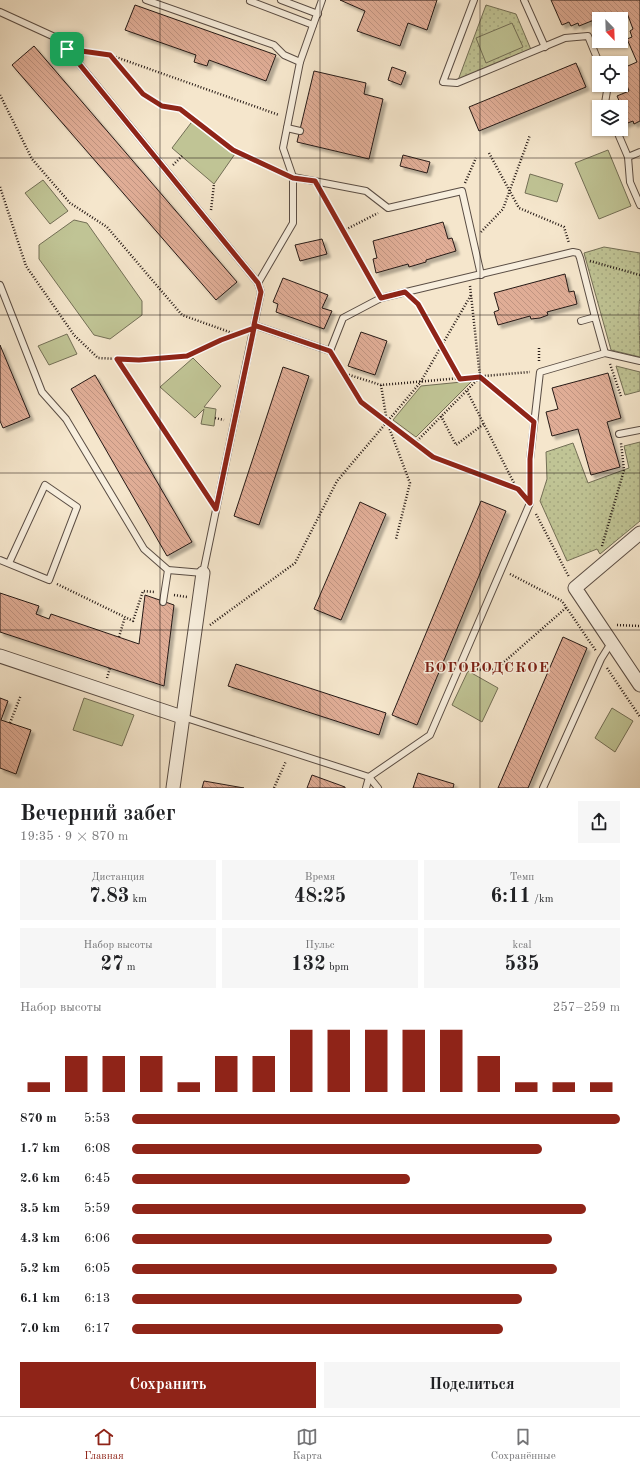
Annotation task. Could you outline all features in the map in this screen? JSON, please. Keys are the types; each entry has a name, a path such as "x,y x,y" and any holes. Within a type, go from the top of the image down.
{"street":[{"path":"640,533 574,588 640,685"},
{"path":"173,788 203,573"},
{"path":"0,656 182,717"}],"lane":[{"path":"146,0 274,45 284,55 300,62"},
{"path":"281,0 318,14"},
{"path":"258,283 293,223 293,178 283,148 300,62 322,0"},
{"path":"474,0 443,82 457,83 565,38 588,36 596,56"},
{"path":"524,0 545,47"},
{"path":"250,1 313,25"},
{"path":"0,12 59,39 258,283 261,292 203,573 168,570 144,549 66,419 42,392 0,285"},
{"path":"287,128 300,131"},
{"path":"619,136 628,157 630,182 640,205"},
{"path":"628,157 640,152"},
{"path":"293,178 366,191 388,208 462,191 481,274"},
{"path":"254,326 330,351 343,318 381,298 573,252 578,253 580,258 606,354"},
{"path":"581,321 596,317"},
{"path":"366,788 369,777 430,735 502,570 530,503 530,459 540,372 606,354 640,361"},
{"path":"620,434 640,430"},
{"path":"0,560 49,580 77,507 45,485 9,563"},
{"path":"163,602 168,570"},
{"path":"543,788 601,659 612,643"},
{"path":"182,717 369,777 378,788"}],"path":[{"path":"67,49 110,55 288,119"},
{"path":"110,55 143,94 162,106 180,109 233,150 293,178"},
{"path":"0,95 32,159 70,203 107,227 182,316 236,334"},
{"path":"473,242 502,209 530,135"},
{"path":"489,152 519,208 564,227 573,252"},
{"path":"462,191 476,158"},
{"path":"315,181 381,298"},
{"path":"209,222 214,184"},
{"path":"0,187 26,266 74,335 98,358 139,360 187,356 254,326"},
{"path":"343,231 388,208"},
{"path":"580,258 640,275"},
{"path":"469,277 480,377 534,422"},
{"path":"405,292 418,304 460,379"},
{"path":"206,627 295,563 337,481 420,383 471,295"},
{"path":"343,372 381,385 540,372 539,348"},
{"path":"330,351 361,402 433,457 518,489"},
{"path":"606,354 621,396"},
{"path":"117,359 216,509"},
{"path":"415,443 480,377"},
{"path":"381,385 387,422 410,483 396,539"},
{"path":"467,391 518,489 530,503 574,588"},
{"path":"441,416 456,444 484,423"},
{"path":"602,547 624,470 620,434"},
{"path":"502,570 562,601 640,717"},
{"path":"49,580 133,621 142,591 165,593 190,598"},
{"path":"460,666 481,670 496,669 567,608"},
{"path":"119,637 125,617"},
{"path":"599,625 640,626"},
{"path":"106,684 110,668"},
{"path":"10,723 21,695"},
{"path":"274,788 290,751"}],"green space":[{"path":"486,5 516,14 532,52 457,83"},
{"path":"512,23 523,47 486,63 476,38"},
{"path":"194,119 237,151 214,184 172,148"},
{"path":"608,150 631,206 599,219 575,163"},
{"path":"530,174 563,184 557,202 525,193"},
{"path":"43,180 68,211 50,224 25,193"},
{"path":"74,220 87,223 142,301 142,315 110,339 94,335 39,259 39,245"},
{"path":"604,247 640,253 640,357 611,350 584,253"},
{"path":"67,334 77,354 49,365 38,346"},
{"path":"193,358 221,386 204,407 216,409 214,426 201,424 204,409 195,418 160,387"},
{"path":"616,366 640,372 640,391 625,395"},
{"path":"472,381 416,437 393,420 421,386"},
{"path":"640,442 640,521 600,554 597,549 567,561 540,501 547,479 546,452 573,443 588,483 629,468 624,446"},
{"path":"468,671 498,688 482,722 452,705"},
{"path":"84,698 134,715 122,746 73,730"},
{"path":"612,708 633,721 615,752 595,738"}],"building":[{"path":"340,0 437,0 427,30 408,23 400,46 357,31 365,11"},
{"path":"551,0 640,0 640,121 634,124 633,121 628,123 628,100 619,100 617,96 629,91 628,66 637,62 628,41 628,39 632,37 630,31 633,29 628,12 592,12 592,21 579,26 578,23 571,26 569,22 562,25"},
{"path":"135,5 276,55 266,81 209,60 207,66 194,62 196,55 125,30"},
{"path":"34,46 237,282 216,300 12,65"},
{"path":"576,63 586,87 479,131 469,107"},
{"path":"392,67 406,72 401,85 388,80"},
{"path":"314,71 366,83 364,94 383,99 369,159 297,142"},
{"path":"403,155 430,162 427,173 400,166"},
{"path":"443,222 448,239 452,238 456,251 409,267 408,264 376,273 373,259 377,258 373,241"},
{"path":"322,239 327,254 300,261 295,245"},
{"path":"565,274 569,292 574,291 577,304 547,312 548,315 540,318 531,319 530,316 498,325 494,312 499,310 494,293"},
{"path":"283,278 328,295 322,308 332,311 324,329 276,312 278,304 273,302"},
{"path":"361,332 387,341 375,375 348,366"},
{"path":"0,345 30,417 3,428 0,421"},
{"path":"283,367 309,376 259,525 234,516"},
{"path":"608,373 621,418 607,422 620,467 591,475 578,429 552,436 546,412 558,409 552,388"},
{"path":"95,375 192,542 167,556 71,389"},
{"path":"481,501 506,511 417,725 392,715"},
{"path":"360,502 386,514 341,620 314,609"},
{"path":"0,593 39,606 36,614 49,619 51,614 139,644 145,595 174,605 164,686 0,632"},
{"path":"563,637 587,648 528,788 498,788"},
{"path":"236,664 386,713 379,735 228,686"},
{"path":"0,698 8,701 1,720 31,730 16,774 0,768"},
{"path":"418,773 454,784 453,788 413,788"},
{"path":"312,775 345,787 345,788 307,788"},
{"path":"204,781 244,788 202,788"}],"district":[{"name":"БОГОРОДСКОЕ","path":"487,667"}],"route":[{"path":"67,49 110,55 143,94 162,106 180,109 233,150 293,178 315,181 381,298 405,292 418,304 460,379 480,377 534,422 530,459 530,503 518,489 433,457 361,402 330,351 254,325 254,328 221,340 187,356 139,360 117,359 216,509 254,328 254,325 261,292 258,283 67,49"}]}
